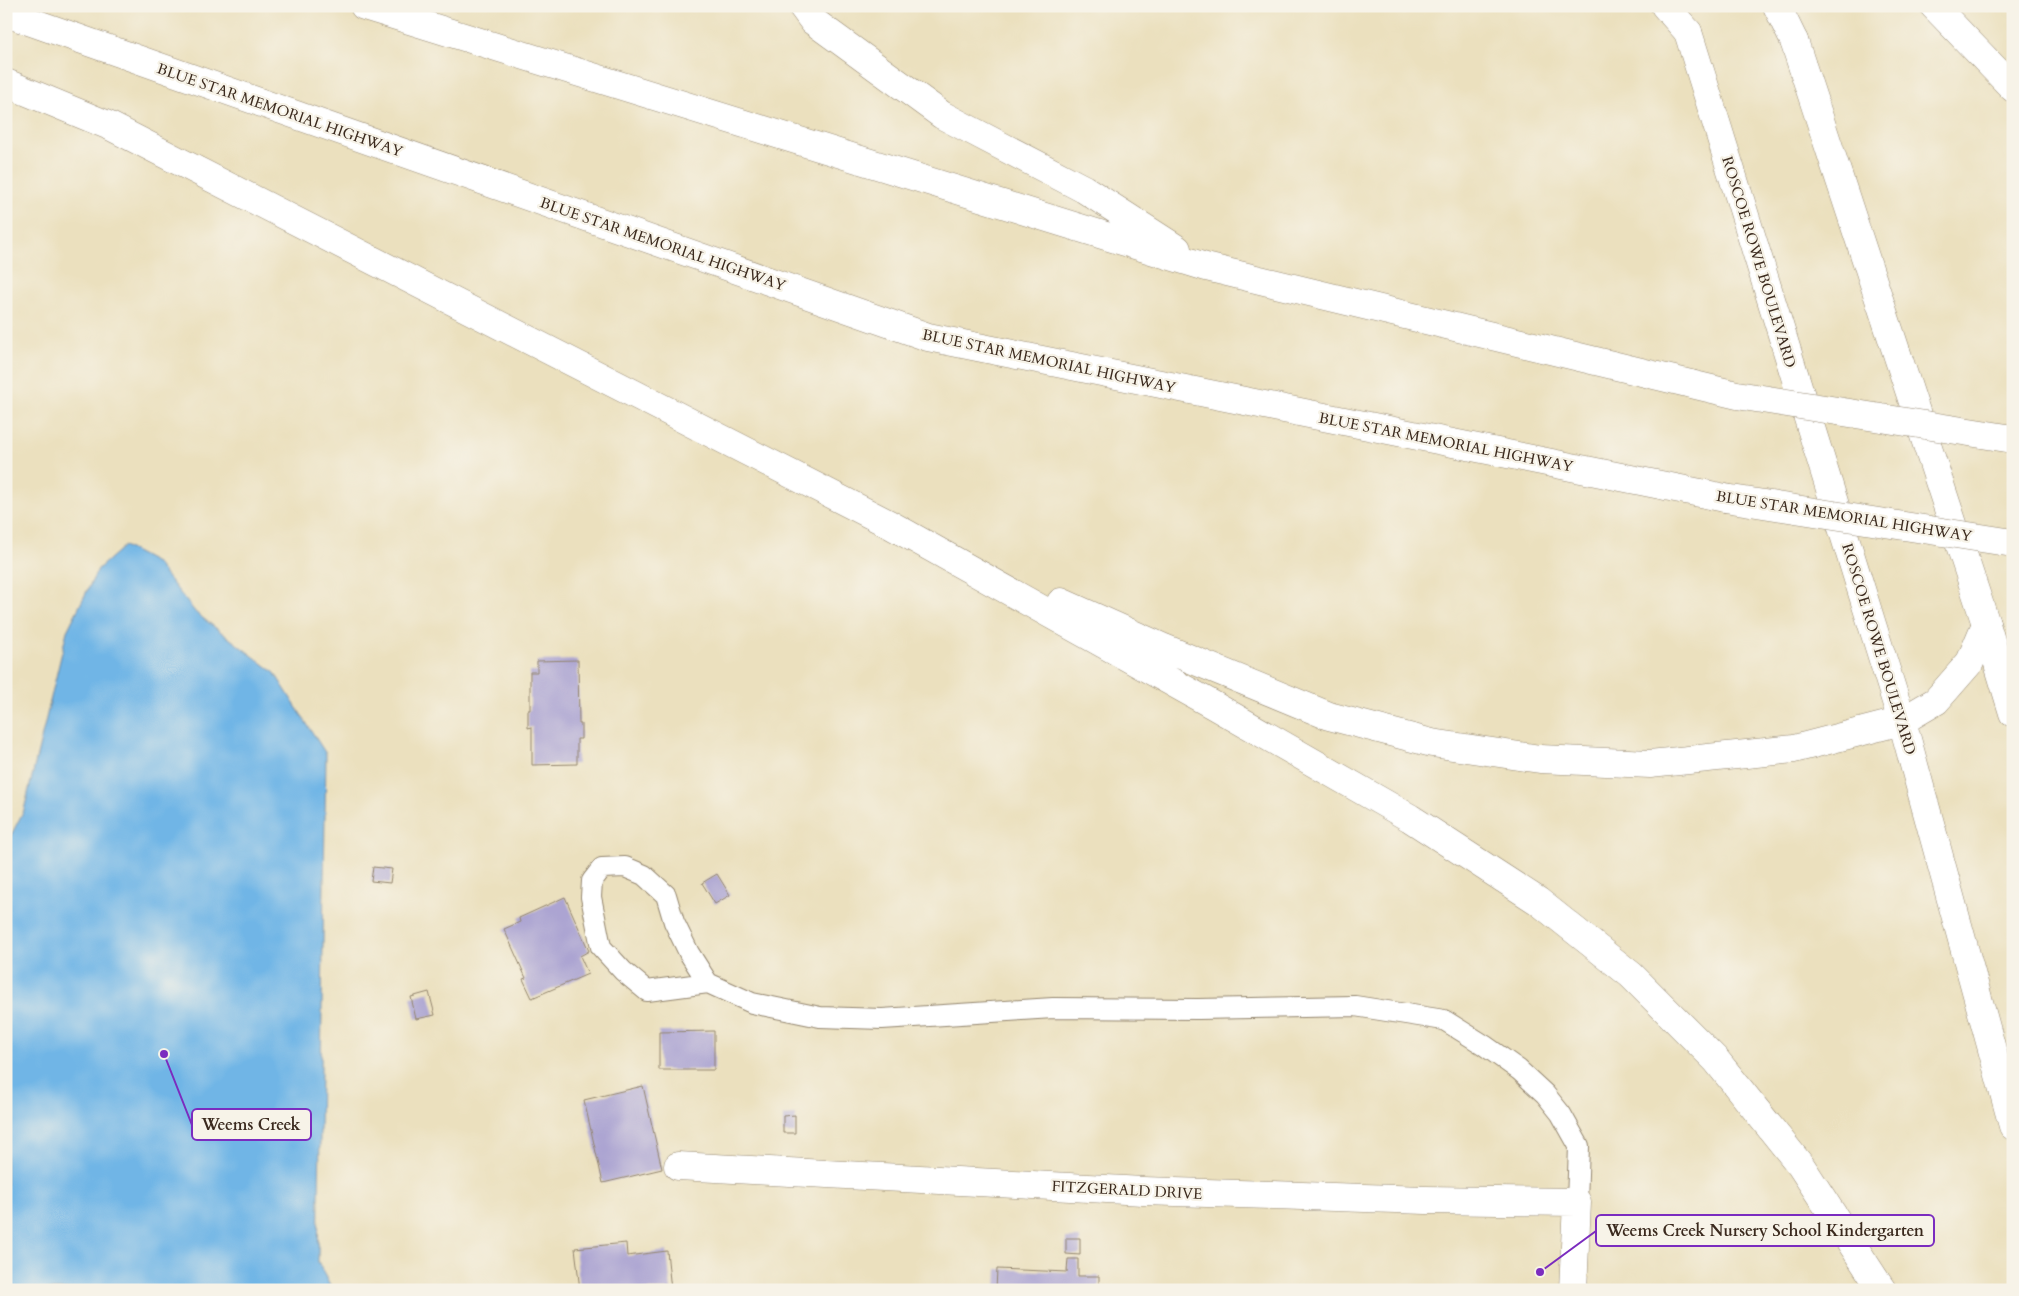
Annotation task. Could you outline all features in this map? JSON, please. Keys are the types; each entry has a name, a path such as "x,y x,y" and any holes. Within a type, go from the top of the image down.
{"main road":[{"path":"364,6 1206,267 1737,395 2013,439"},
{"path":"802,6 813,21 942,114 1084,189 1206,267"},
{"name":"ROSCOE ROWE BOULEVARD","path":"1665,6 1688,32 1902,721 2013,1126"},
{"path":"1777,6 1794,41 1986,624 2013,713"},
{"path":"1934,6 2013,88"},
{"name":"BLUE STAR MEMORIAL HIGHWAY","path":"6,13 928,337 1725,498 2013,543"},
{"path":"6,83 110,126 889,524 1213,705 1410,818 1538,901 1631,975 1716,1060 1801,1166 1882,1290"},
{"path":"889,524 1164,648 1329,716 1432,742 1540,759 1650,764 1794,749 1902,721 1936,702 1970,662 1986,624"},
{"name":"FITZGERALD DRIVE","path":"678,1166 1143,1191 1426,1200 1577,1202"},
{"path":"1573,1290 1577,1202"}],"lane":[{"path":"708,983 689,953 674,922 666,895 644,875 625,867 602,868 592,881 591,897 602,947 623,971 647,991 708,983 752,1003 820,1017 882,1019 1054,1008 1178,1010 1355,1006 1444,1020 1519,1070 1545,1094 1561,1114 1579,1146 1577,1202"}],"water":[{"path":"124,546 156,563 196,613 274,672 326,754 318,1262 332,1290 6,1290 6,845 24,810 67,631 98,569"}],"building":[{"path":"578,660 581,739 577,739 577,764 532,765 532,727 528,728 530,672 537,672 537,661"},
{"path":"373,867 392,869 390,883 371,881"},
{"path":"717,874 730,895 715,904 702,883"},
{"path":"565,897 589,951 580,956 588,974 532,998 523,979 526,978 504,929 520,922 519,918"},
{"path":"429,992 435,1015 416,1019 411,997"},
{"path":"714,1031 714,1070 659,1070 659,1032"},
{"path":"643,1086 662,1169 603,1183 584,1100"},
{"path":"795,1115 795,1133 783,1133 783,1116"},
{"path":"1066,1238 1080,1238 1080,1255 1066,1254"},
{"path":"626,1243 627,1256 667,1251 671,1290 580,1290 575,1248"},
{"path":"1068,1259 1078,1259 1078,1276 1099,1276 1099,1290 996,1290 997,1269 1067,1272"}],"place":[{"name":"Weems Creek","path":"164,1054"},
{"name":"Weems Creek Nursery School Kindergarten","path":"1540,1272"}]}
